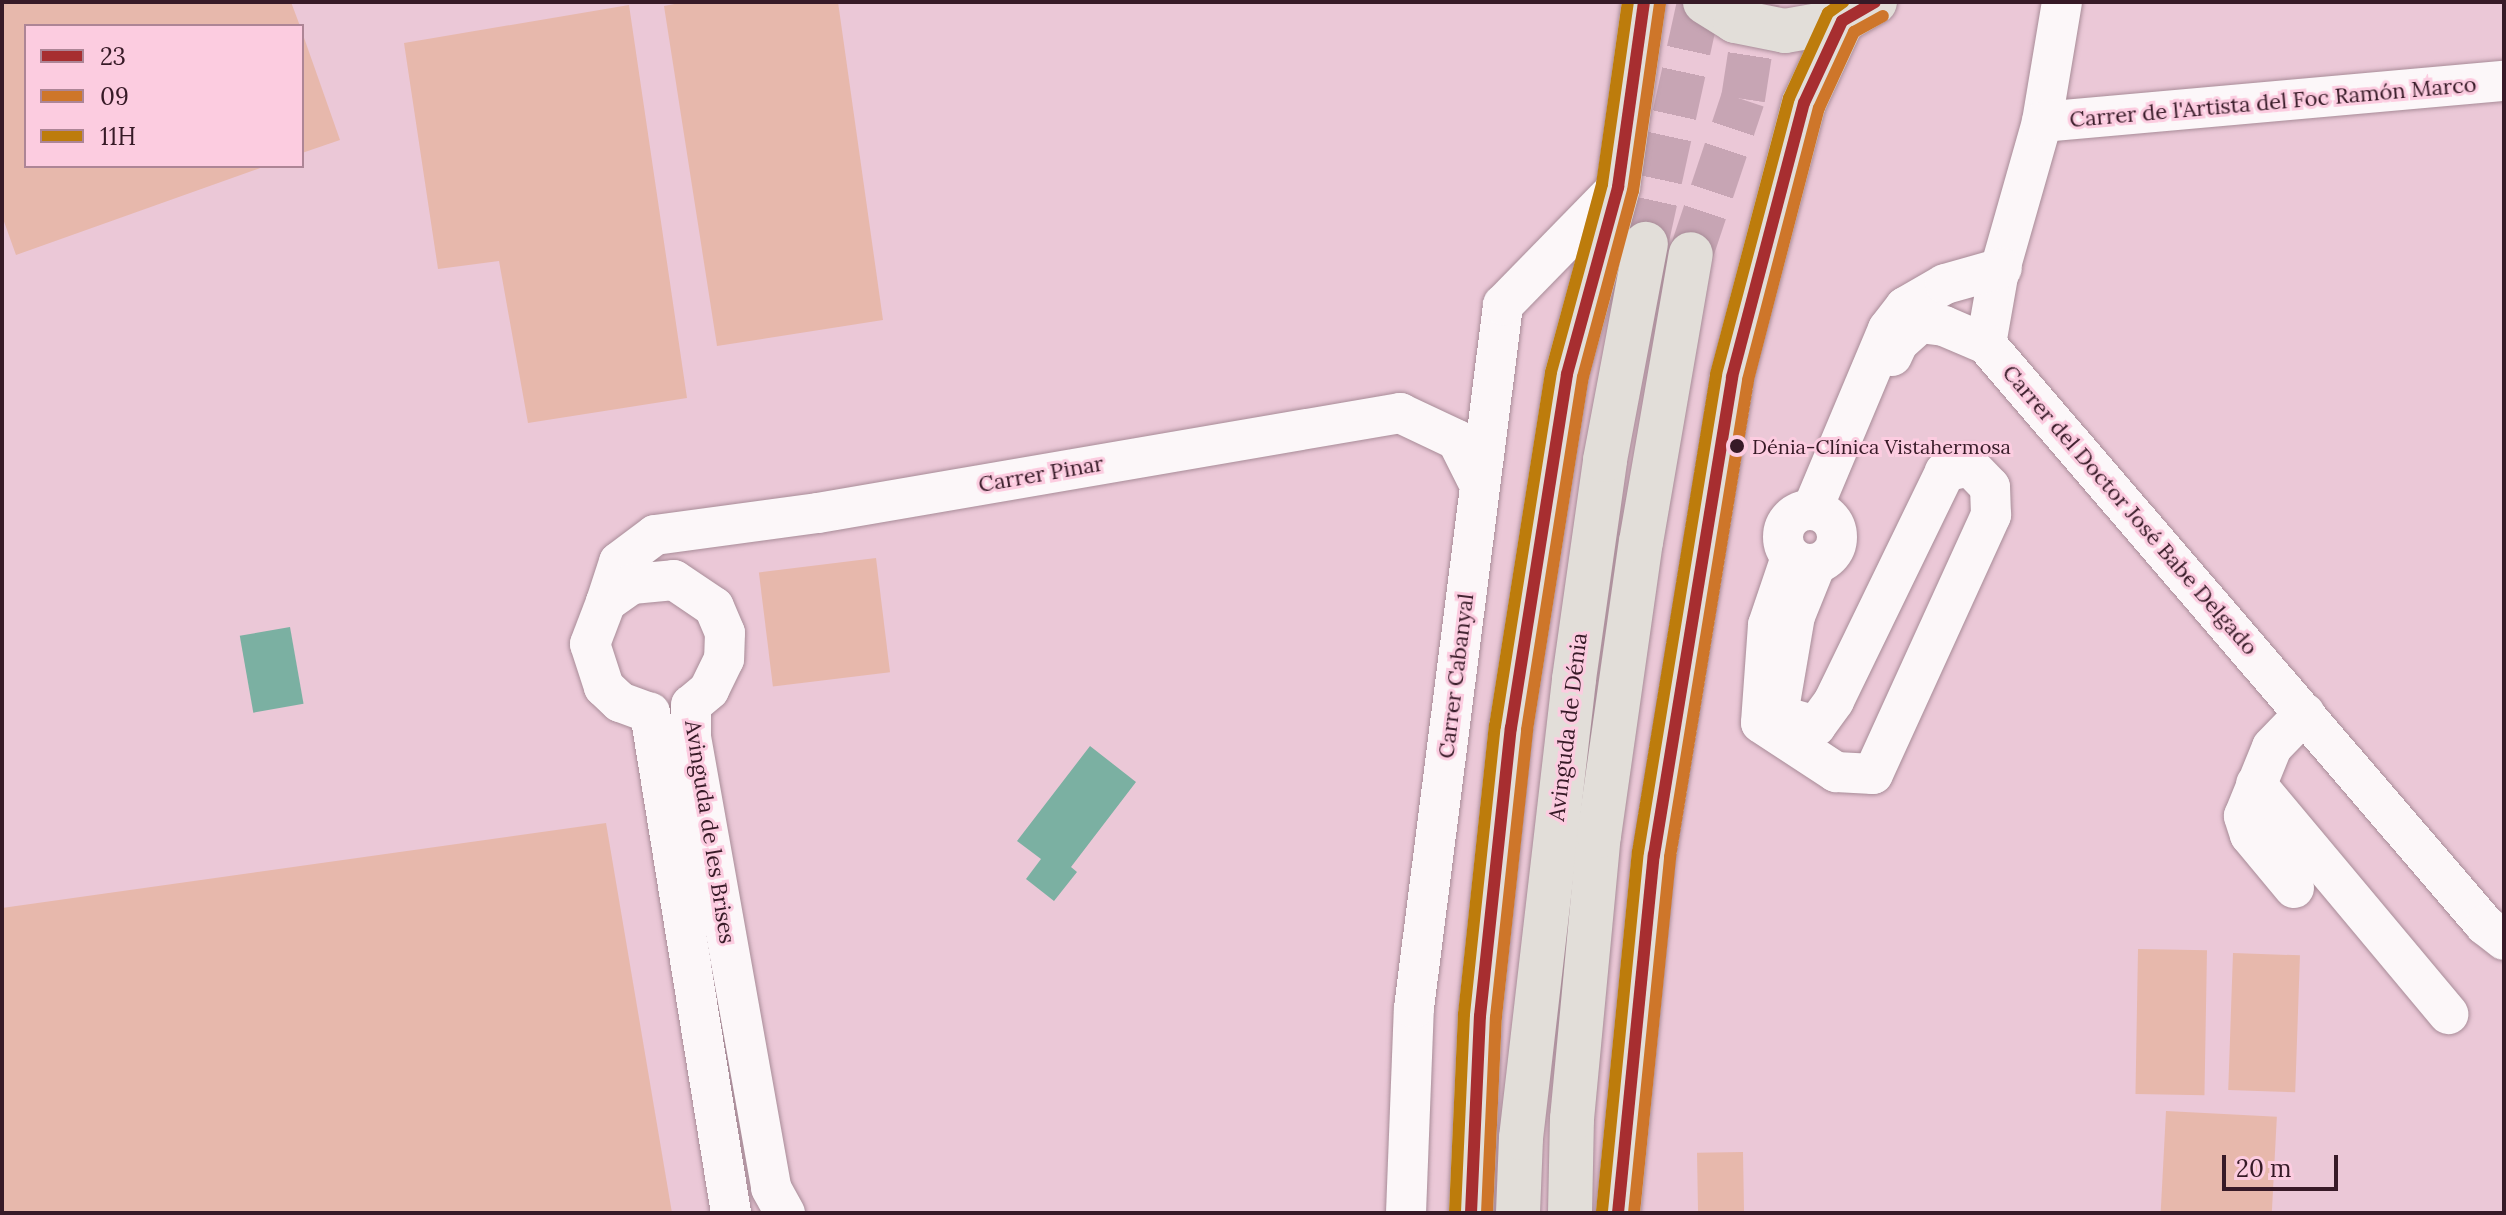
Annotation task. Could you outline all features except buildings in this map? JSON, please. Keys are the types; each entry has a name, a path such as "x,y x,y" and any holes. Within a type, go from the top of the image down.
{"main road":[{"path":"1471,1213 1480,1016 1511,728 1567,374 1618,187 1644,2"},
{"path":"1705,2 1761,29 1812,30 1858,12"},
{"path":"1618,1213 1654,855 1732,377 1804,103 1858,12"},
{"name":"Avinguda de Dénia","path":"1518,1213 1522,1122 1574,679 1605,460 1646,244"},
{"name":"Avinguda de Dénia","path":"1570,1213 1572,1119 1599,836 1641,542 1691,254"}],"street":[{"name":"Carrer del Doctor José Babe Delgado","path":"2062,2 2042,122 2002,268 1986,344 2485,925 2504,940"},
{"name":"Carrer de l'Artista del Foc Ramón Marco","path":"2042,122 2504,81"},
{"name":"Carrer Cabanyal","path":"1406,1213 1414,1008 1503,305 1618,187"},
{"path":"1819,512 1888,329 1905,307 1945,284 2002,268"},
{"path":"1819,512 1903,338 1920,323 1944,326 1986,344"},
{"name":"Carrer Pinar","path":"606,602 619,562 655,535 818,513 1400,413 1457,440 1480,486"},
{"path":"1804,560 1768,625 1761,723 1836,772 1873,774 1991,515 1990,487 1970,466 1945,472 1834,701 1816,726 1778,715 1804,560 1783,531 1794,515 1819,512"},
{"name":"Avinguda de les Brises","path":"731,1213 650,713 620,702 604,687 590,644 606,602 632,584 674,580 714,607 725,633 724,659 709,690 691,705 691,737 771,1188 785,1213"},
{"path":"2294,888 2250,835 2244,816 2272,747 2305,713"},
{"path":"2256,784 2448,1014"}],"shaded area":[{"path":"2,2 291,2 299,24 24,24 24,168 260,168 16,255 2,216"},
{"path":"685,2 838,2 883,320 717,346 664,6"},
{"path":"629,5 687,398 528,423 499,261 438,269 404,43"},
{"path":"304,38 340,140 304,152"},
{"path":"876,558 890,672 773,687 759,572"},
{"path":"290,627 304,704 253,713 240,636"},
{"path":"1090,746 1136,782 1071,867 1077,872 1054,901 1026,879 1041,859 1017,841"},
{"path":"606,823 672,1213 2,1213 2,908"},
{"path":"2138,949 2207,950 2204,1095 2135,1094"},
{"path":"2233,953 2300,955 2295,1092 2228,1090"},
{"path":"2166,1111 2277,1117 2272,1213 2161,1213"},
{"path":"1743,1152 1744,1213 1698,1213 1697,1153"}],"tunnel":[{"path":"1646,244 1699,2"},
{"path":"1691,254 1743,99 1758,2"}],"transit line":[{"name":"11H","path":"1455,1212 1464,1014 1495,726 1551,372 1602,184 1628,2"},
{"name":"23","path":"1471,1213 1480,1016 1511,728 1567,374 1618,187 1644,2"},
{"name":"11H","path":"1602,1211 1638,852 1716,374 1789,98 1828,13 1843,2"},
{"name":"23","path":"1618,1213 1654,855 1732,377 1804,103 1842,21 1875,2"},
{"name":"09","path":"1487,1213 1496,1017 1527,730 1583,377 1633,191 1660,4"},
{"name":"09","path":"1634,1213 1670,857 1748,380 1819,108 1854,32 1883,16"}],"place":[{"name":"Dénia-Clínica Vistahermosa","path":"1737,446"}]}
